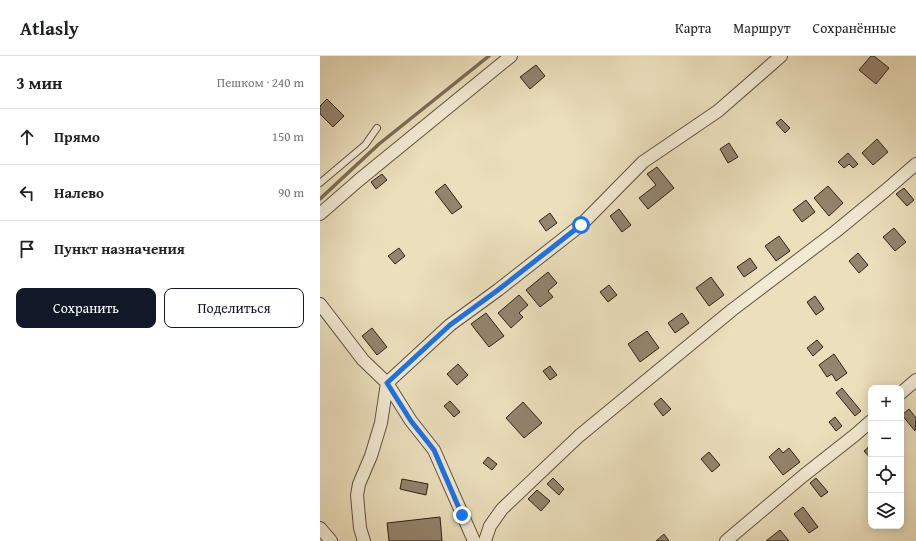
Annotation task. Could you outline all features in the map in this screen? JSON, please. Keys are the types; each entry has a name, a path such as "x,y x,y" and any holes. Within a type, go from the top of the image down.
{"street":[{"path":"320,214 359,180 511,56"},
{"path":"364,541 360,528 357,495 359,484 371,456 381,423 387,383 450,325 498,290 581,225 643,162 718,111 781,56"},
{"path":"485,541 490,526 502,509 579,436 732,310 835,232 916,164"},
{"path":"320,304 363,360 387,383 411,421 434,450 474,541"},
{"path":"904,390 916,380"},
{"path":"726,541 868,424"},
{"path":"320,528 331,541"}],"lane":[{"path":"320,183 365,145 377,128"}],"building":[{"path":"871,56 874,56 889,68 876,84 859,70"},
{"path":"536,65 545,76 530,89 520,77"},
{"path":"327,99 344,116 333,127 320,114 320,106"},
{"path":"781,119 790,128 785,133 776,123"},
{"path":"877,139 888,152 873,165 862,153"},
{"path":"729,143 738,157 728,163 720,149"},
{"path":"848,153 858,164 853,168 849,164 844,168 838,162"},
{"path":"657,167 674,188 648,209 639,198 656,185 647,174"},
{"path":"382,174 387,180 376,189 371,182"},
{"path":"445,184 462,207 452,214 435,192"},
{"path":"828,186 843,203 829,216 814,198"},
{"path":"904,188 914,200 907,206 896,194"},
{"path":"806,200 815,212 802,222 793,210"},
{"path":"619,209 631,225 622,232 610,216"},
{"path":"550,213 557,223 546,231 539,221"},
{"path":"894,228 906,242 895,251 883,237"},
{"path":"779,236 790,251 776,261 765,246"},
{"path":"399,248 405,256 395,264 388,256"},
{"path":"858,253 868,265 859,273 849,261"},
{"path":"750,258 757,268 744,277 737,267"},
{"path":"548,272 557,283 548,291 553,297 540,307 526,290"},
{"path":"711,277 724,295 709,306 696,288"},
{"path":"609,285 617,295 608,302 600,292"},
{"path":"519,295 528,305 519,313 523,317 511,328 498,313"},
{"path":"815,296 824,309 816,315 807,302"},
{"path":"486,313 504,336 489,347 471,324"},
{"path":"682,313 689,323 675,333 668,323"},
{"path":"372,328 387,347 377,355 362,336"},
{"path":"647,331 659,348 640,362 628,344"},
{"path":"817,340 823,347 813,356 807,348"},
{"path":"834,354 847,373 836,381 832,374 827,377 819,365"},
{"path":"458,364 468,375 457,385 447,374"},
{"path":"550,366 557,375 550,380 543,371"},
{"path":"842,388 861,411 855,416 836,393"},
{"path":"661,398 671,409 663,416 654,404"},
{"path":"450,401 460,412 454,417 444,406"},
{"path":"523,402 542,423 524,438 506,418"},
{"path":"909,409 916,418 915,431 904,417 904,413"},
{"path":"835,417 842,426 836,431 829,422"},
{"path":"779,448 783,453 789,448 800,462 783,475 769,457"},
{"path":"868,448 868,456 864,451"},
{"path":"709,452 720,465 712,472 701,459"},
{"path":"488,457 497,464 492,470 483,463"},
{"path":"553,478 564,489 559,495 547,484"},
{"path":"816,478 828,492 821,497 810,483"},
{"path":"402,479 428,484 426,495 400,489"},
{"path":"537,490 550,501 541,511 528,499"},
{"path":"803,507 818,527 809,533 794,514"},
{"path":"440,517 442,541 389,541 387,523"},
{"path":"780,530 789,541 766,541"},
{"path":"664,534 669,541 656,541"}],"waterway":[{"path":"320,199 379,144 489,56"}],"route":[{"path":"462,515 434,450 411,421 387,383 450,325 498,290 581,225"}]}
